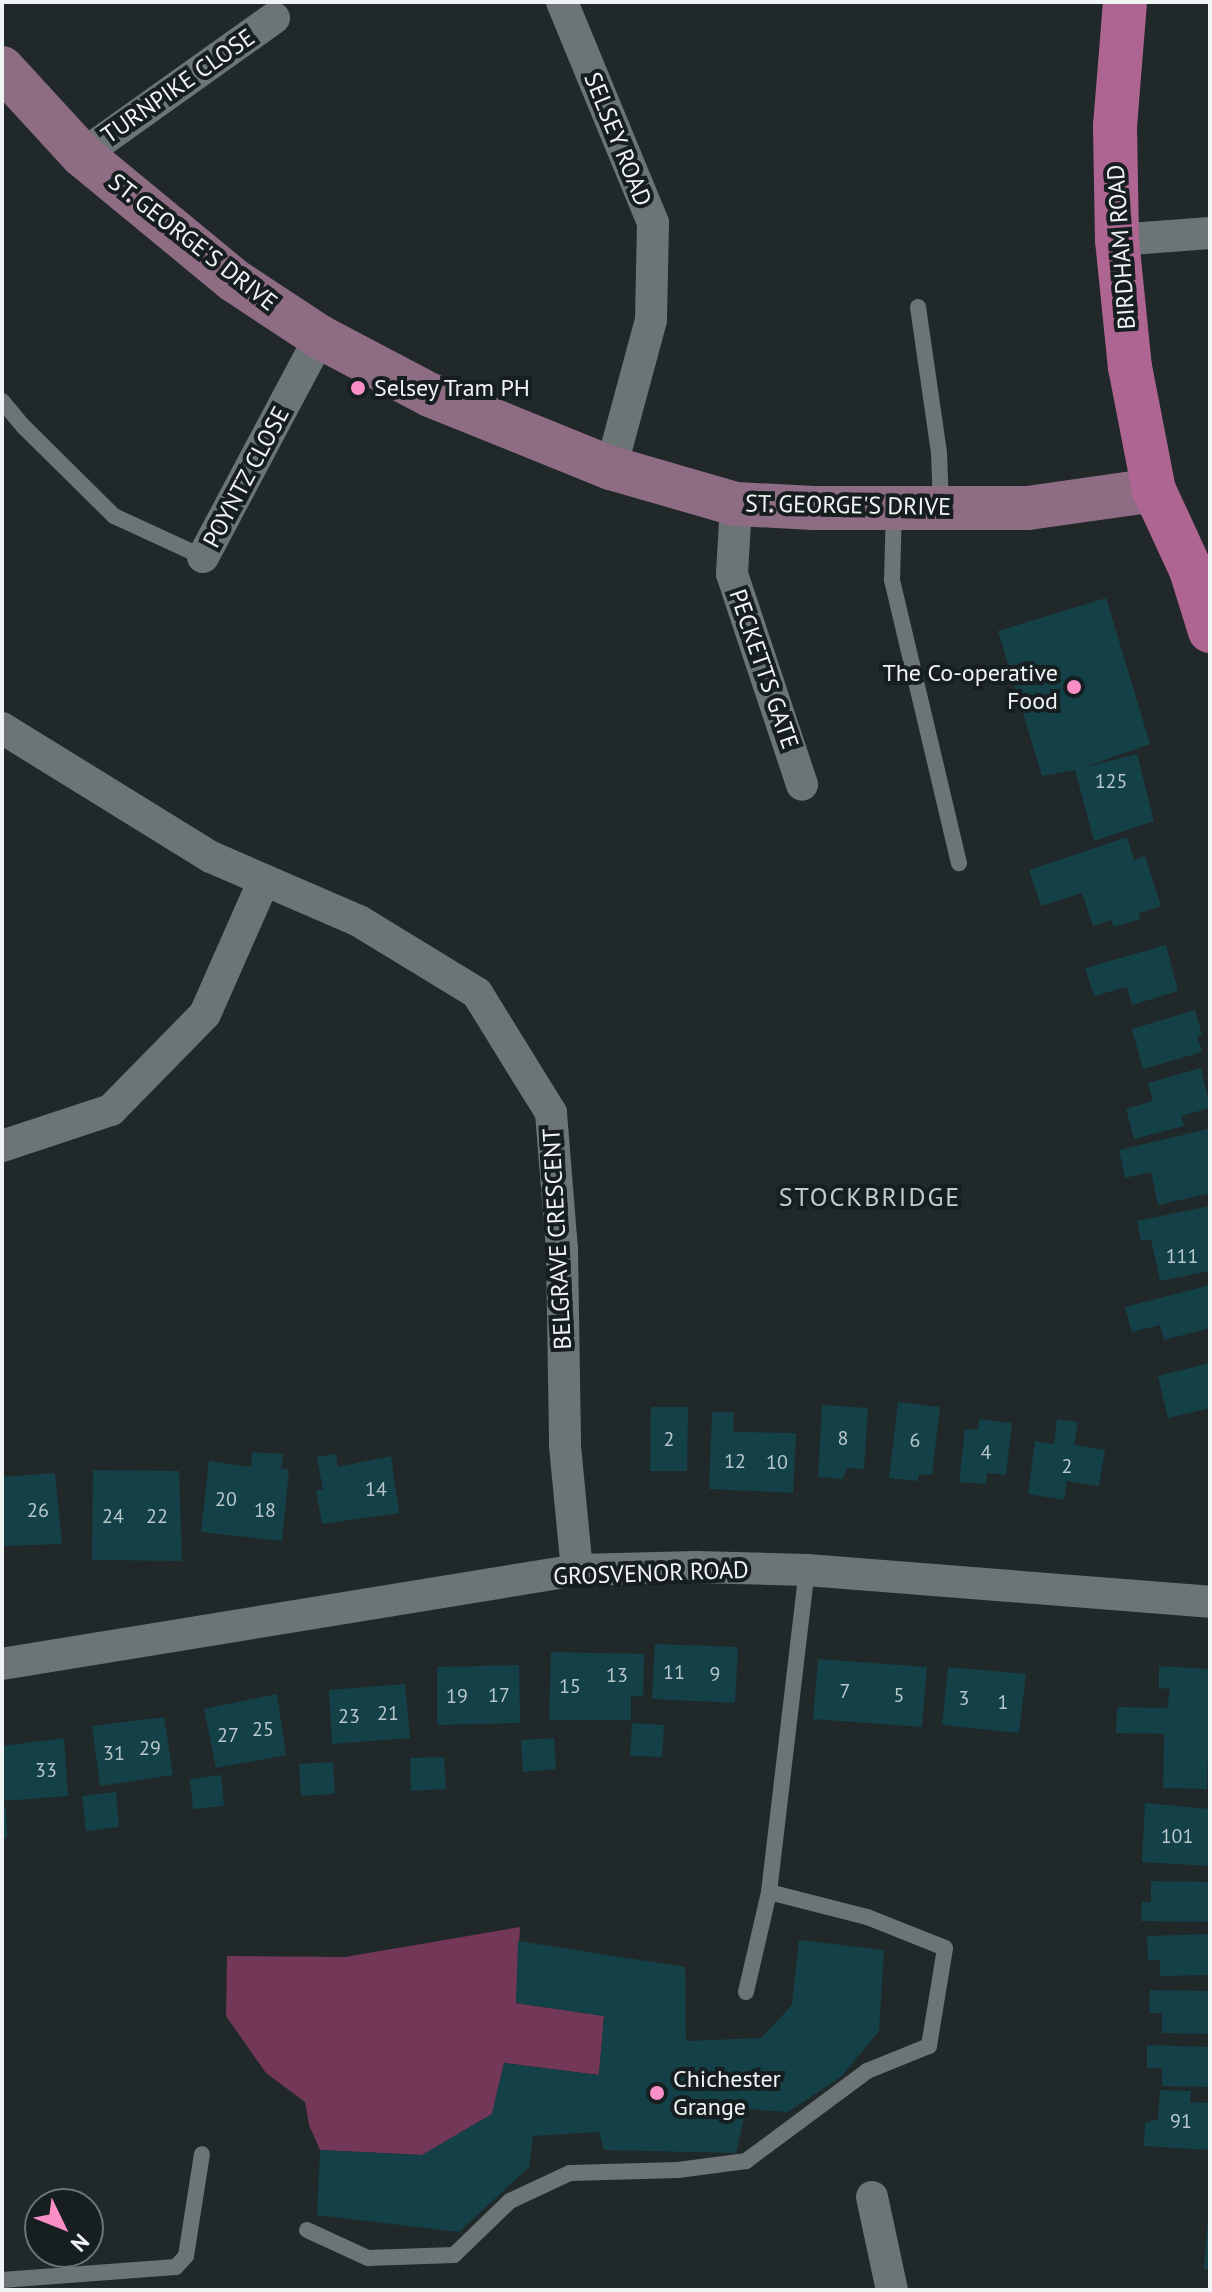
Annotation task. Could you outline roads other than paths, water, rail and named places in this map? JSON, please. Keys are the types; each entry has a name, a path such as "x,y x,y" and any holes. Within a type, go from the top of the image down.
{"main road":[{"name":"BIRDHAM ROAD","path":"1125,2 1115,126 1117,240 1130,367 1154,490 1191,570 1210,631"},
{"name":"ST. GEORGE'S DRIVE","path":"2,68 82,155 235,281 320,337 430,395 611,468 736,504 1028,508 1154,490"}],"street":[{"name":"SELSEY ROAD","path":"562,2 653,223 651,320 611,468"},
{"name":"TURNPIKE CLOSE","path":"82,155 274,18"},
{"path":"1117,240 1210,233"},
{"name":"POYNTZ CLOSE","path":"203,557 320,337"},
{"name":"PECKETTS GATE","path":"736,504 732,574 802,785"},
{"name":"BELGRAVE CRESCENT","path":"2,728 211,857 359,921 477,993 551,1113 562,1249 565,1446 577,1570"},
{"path":"2,1146 111,1110 132,1089 205,1014 264,880"},
{"name":"GROSVENOR ROAD","path":"2,1664 577,1570 696,1567 807,1570 1210,1602"},
{"path":"872,2197 892,2290"}],"lane":[{"path":"918,307 939,453 941,508"},
{"name":"POYNTZ CLOSE","path":"2,401 114,516 203,557"},
{"path":"894,508 892,580 959,863"},
{"path":"746,1992 769,1892 807,1570"},
{"path":"307,2230 368,2258 454,2255 510,2201 570,2173 678,2170 746,2161 867,2071 929,2046 945,1948 867,1917 769,1892"},
{"path":"2,2280 176,2267 186,2256 202,2154"}],"place":[{"name":"Selsey Tram PH","path":"358,388"},
{"name":"The Co-operative Food","path":"1074,687"},
{"name":"Chichester Grange","path":"657,2093"}],"district":[{"name":"STOCKBRIDGE","path":"870,1197"}]}
